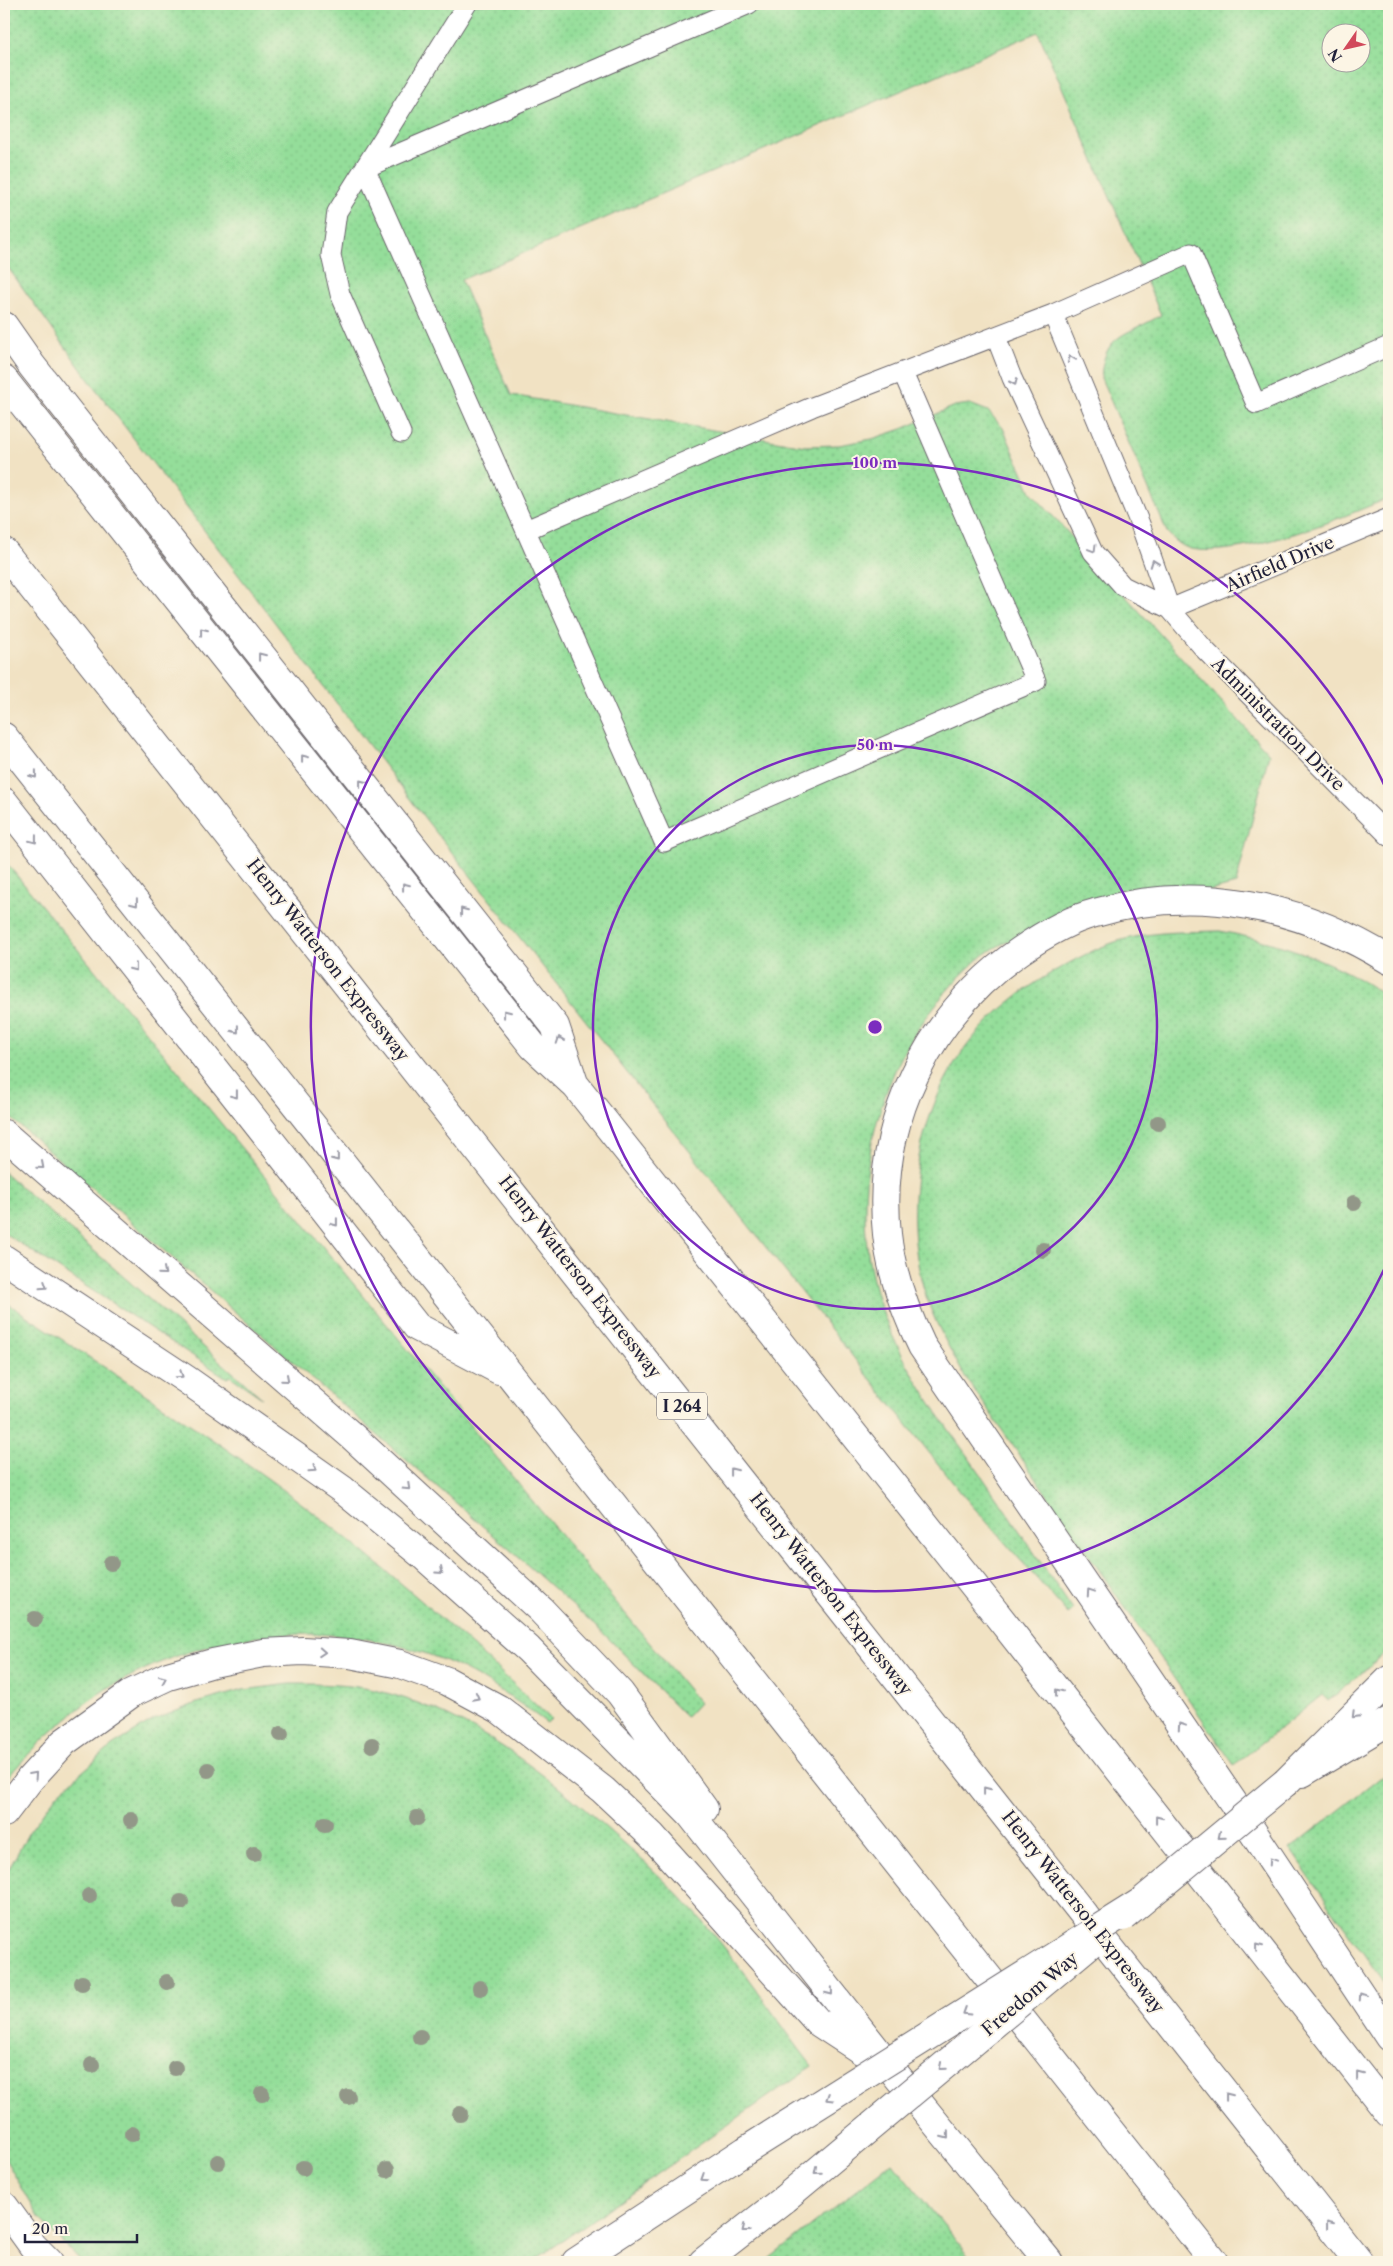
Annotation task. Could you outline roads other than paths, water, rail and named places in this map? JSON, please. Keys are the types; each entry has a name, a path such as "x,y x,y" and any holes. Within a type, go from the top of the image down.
{"main road":[{"path":"4,326 50,390 555,1026 576,1086"},
{"path":"4,380 533,1046 576,1086 995,1612 1389,2113"},
{"name":"Henry Watterson Expressway","path":"4,552 1359,2262"},
{"path":"4,737 1214,2262"},
{"path":"4,802 417,1327 508,1374"},
{"path":"1389,960 1344,934 1295,915 1237,901 1189,898 1134,903 1094,913 1066,924 1035,941 999,965 967,995 941,1026 918,1066 901,1106 890,1149 886,1193 887,1234 895,1276 906,1312 922,1346 1239,1811 1389,2037"},
{"path":"4,1134 352,1437 541,1610 620,1693 711,1818 800,1954"},
{"path":"4,1259 203,1391 343,1490 426,1558 528,1649 691,1815 893,2071 1049,2262"},
{"path":"4,1813 30,1779 64,1742 132,1693 168,1676 221,1661 263,1653 303,1651 350,1654 400,1664 447,1681 499,1708 603,1790 652,1836 818,2022 893,2071"},
{"path":"1286,1782 1389,1680"},
{"name":"Freedom Way","path":"703,2262 784,2199 1286,1782 1389,1722"},
{"path":"576,2262 745,2151 1141,1902"},
{"path":"4,2206 33,2246 49,2262"}],"lane":[{"path":"401,433 340,294 331,255 337,212 467,4"},
{"path":"365,168 749,4"},
{"path":"365,168 664,842 1036,681 903,373"},
{"path":"526,530 812,407 1053,314 1192,253 1256,404 1389,346"},
{"name":"Administration Drive","path":"1053,314 1140,524 1170,609 1205,650 1389,836"},
{"name":"Administration Drive","path":"996,337 1012,378 1093,552 1122,586 1170,609"},
{"name":"Airfield Drive","path":"1170,609 1389,518"}]}
